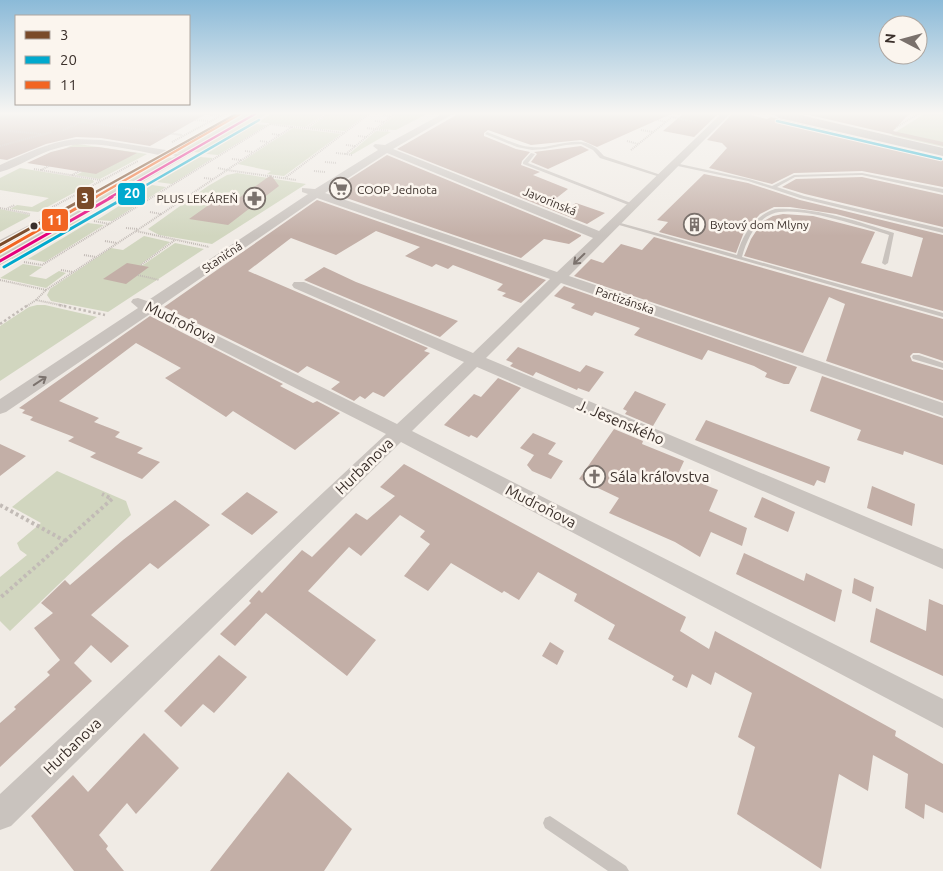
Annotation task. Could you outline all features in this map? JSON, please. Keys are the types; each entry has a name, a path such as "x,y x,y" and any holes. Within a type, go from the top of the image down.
{"street":[{"path":"0,170 32,155"},
{"path":"0,245 153,155"},
{"name":"Staničná","path":"0,408 308,188 360,155"},
{"name":"Javorinská","path":"403,155 602,237"},
{"name":"Hurbanova","path":"0,816 475,360 684,155"},
{"path":"0,261 182,156"},
{"name":"Partizánska","path":"308,188 943,410"},
{"name":"J. Jesenského","path":"299,285 943,559"},
{"name":"Staničná","path":"0,393 144,304"},
{"name":"Mudroňova","path":"144,304 399,432 943,714"}],"lane":[{"path":"174,155 182,156"},
{"path":"532,155 525,163 633,205"},
{"path":"600,155 602,157 662,176"},
{"path":"674,164 773,187 802,197 943,231"},
{"path":"536,174 568,187 576,184"},
{"path":"773,187 794,176 862,174 943,191"},
{"path":"738,258 741,246 758,222 773,211 796,211 892,234 885,264"},
{"path":"615,223 943,315"},
{"path":"916,357 943,366"},
{"path":"550,823 621,871"}],"path":[{"path":"152,155 41,212 152,155"},
{"path":"22,262 42,265 221,155"},
{"path":"1,322 250,155"},
{"path":"285,178 316,155"},
{"path":"232,159 241,160"},
{"path":"325,162 340,164"},
{"path":"40,170 49,166"},
{"path":"218,168 285,178 308,188"},
{"path":"31,169 100,180"},
{"path":"314,170 326,172"},
{"path":"72,175 80,171"},
{"path":"204,178 213,179"},
{"path":"162,185 170,186"},
{"path":"168,201 178,202"},
{"path":"5,209 15,204"},
{"path":"0,208 35,214"},
{"path":"150,212 161,214"},
{"path":"91,221 109,224"},
{"path":"126,228 210,248"},
{"path":"141,265 176,240"},
{"path":"105,241 118,243"},
{"path":"84,254 97,257"},
{"path":"61,270 74,272"},
{"path":"138,275 159,280"},
{"path":"0,280 46,290"},
{"path":"36,300 105,315"},
{"path":"0,598 112,499 102,494"},
{"path":"0,505 65,541"}],"green space":[{"path":"146,155 100,179 76,175 82,172 48,156"},
{"path":"252,155 313,155 284,176 267,174 271,171 238,164"},
{"path":"166,157 173,158 0,256 0,250"},
{"path":"200,157 213,158 172,184 157,182"},
{"path":"20,168 93,180 94,182 38,212 10,209 17,205 32,207 49,198 0,190 0,178"},
{"path":"237,173 306,184 212,244 159,235 148,229 208,186 227,175"},
{"path":"152,185 166,187 112,221 97,220"},
{"path":"0,209 30,215 30,216 0,232"},
{"path":"79,219 87,221 19,260 11,259"},
{"path":"88,223 104,225 45,262 28,259"},
{"path":"144,236 170,242 140,265 143,265 175,243 204,249 108,312 51,301 47,295 50,289 111,248 123,250"},
{"path":"23,264 42,267 29,276 46,279 59,271 66,273 46,288 0,278"},
{"path":"45,305 97,317 0,381 0,326 29,307"},
{"path":"57,471 126,501 131,515 10,631 0,621 0,577 27,555 20,550 17,543 41,523 12,507"}],"building":[{"path":"0,155 20,155 7,160 0,159"},
{"path":"45,155 134,155 96,174 27,163"},
{"path":"387,155 581,236 569,244 544,239 521,258 329,192"},
{"path":"411,155 528,155 521,165 540,172 533,175 568,189 554,200 561,212 576,203 605,213 587,224"},
{"path":"537,155 579,155 548,169 531,162"},
{"path":"721,155 929,155 943,158 943,187 862,171 794,173 772,184 709,168"},
{"path":"704,174 748,183 800,200 943,235 943,311 744,256 751,239 762,222 773,216 783,214 813,216 875,232 861,263 912,277 923,238 836,214 790,207 774,207 760,214 744,232 736,253 659,232 668,222 657,220"},
{"path":"271,175 279,186 228,225 189,219 220,197 236,200"},
{"path":"862,177 943,195 943,227 782,187 796,179"},
{"path":"317,200 546,280 521,303 502,296 506,293 497,290 503,284 453,265 448,269 436,264 432,267 405,256 420,247 376,231 336,255 291,238 248,271 428,348 424,351 430,353 384,397 373,392 365,399 360,396 354,401 331,389 340,382 307,366 298,373 164,307"},
{"path":"654,237 943,319 943,361 919,353 913,353 910,356 912,361 943,370 943,401 826,361 845,304 829,297 803,353 574,276 591,259 603,263 621,244 642,250"},
{"path":"127,263 149,267 126,284 103,279"},
{"path":"324,267 356,282 458,321 440,337 304,280"},
{"path":"564,286 797,367 789,384 784,384 765,377 767,373 754,366 708,350 702,360 634,335 640,328 595,312 592,316 571,308 575,304 554,296"},
{"path":"150,316 283,384 280,386 313,403 317,401 340,413 295,450 233,411 226,417 165,378 181,368 136,343 59,401 99,418 94,422 120,432 115,437 143,448 137,453 160,462 142,479 90,457 96,453 68,441 74,437 30,420 33,417 22,413 25,410 19,408"},
{"path":"518,347 580,372 586,365 604,372 589,392 578,388 577,390 536,372 533,376 510,366 513,363 506,360"},
{"path":"822,376 943,418 943,465 904,451 903,455 857,440 861,430 810,411"},
{"path":"498,378 521,388 477,438 471,435 469,437 444,425 474,394 481,397"},
{"path":"635,391 666,404 653,426 625,414 627,411 623,409"},
{"path":"706,420 830,467 825,483 817,480 814,486 695,440"},
{"path":"614,429 643,441 642,444 684,461 678,474 718,490 709,511 747,528 742,546 711,532 700,557 675,542 609,513 619,498 579,479"},
{"path":"533,433 556,443 548,454 563,461 551,479 532,471 527,465 534,455 520,448"},
{"path":"0,444 26,456 0,476"},
{"path":"404,464 686,617 680,631 709,649 715,631 896,731 895,736 943,764 943,813 925,804 924,819 905,808 908,774 873,755 868,791 839,774 821,869 737,814 755,747 738,737 752,693 715,672 711,685 692,674 687,688 672,680 674,676 608,639 615,625 574,601 577,594 538,572 519,600 504,591 502,593 451,563 428,591 404,576 430,544 420,537 425,531 400,515 361,556 349,547 308,591 376,640 347,676 266,613 235,646 220,634 251,603 249,601 259,590 262,593 302,550 312,557 356,513 367,520 395,496 380,487"},
{"path":"872,486 915,504 912,526 867,508"},
{"path":"247,492 278,512 252,535 221,514"},
{"path":"762,497 795,512 788,532 754,517"},
{"path":"175,500 210,525 158,569 150,563 91,615 129,646 111,663 91,645 74,663 92,681 0,767 0,723 16,709 14,707 50,675 47,672 60,660 34,628 53,613 41,603 65,580 70,585 123,540"},
{"path":"744,553 804,581 806,573 842,590 835,622 736,574"},
{"path":"854,578 874,587 871,602 852,593"},
{"path":"929,599 943,605 943,676 870,642 876,608 926,631"},
{"path":"550,642 564,651 557,665 542,656"},
{"path":"219,655 247,677 214,713 203,704 181,727 164,711"},
{"path":"144,733 179,768 136,814 127,803 99,835 108,846 106,849 124,871 74,871 31,816 73,775 88,792"},
{"path":"288,772 352,829 324,871 210,871"}],"transit line":[{"name":"3","path":"0,245 163,155"},
{"name":"11","path":"0,252 169,155"},
{"path":"0,261 184,155"},
{"name":"20","path":"4,267 199,155"},
{"name":"20","path":"922,155 941,159"}],"place":[{"name":"COOP Jednota","path":"341,189"},
{"name":"PLUS LEKÁREŇ","path":"254,198"},
{"name":"Bytový dom Mlyny","path":"694,224"},
{"name":"Sála kráľovstva","path":"594,476"}]}
